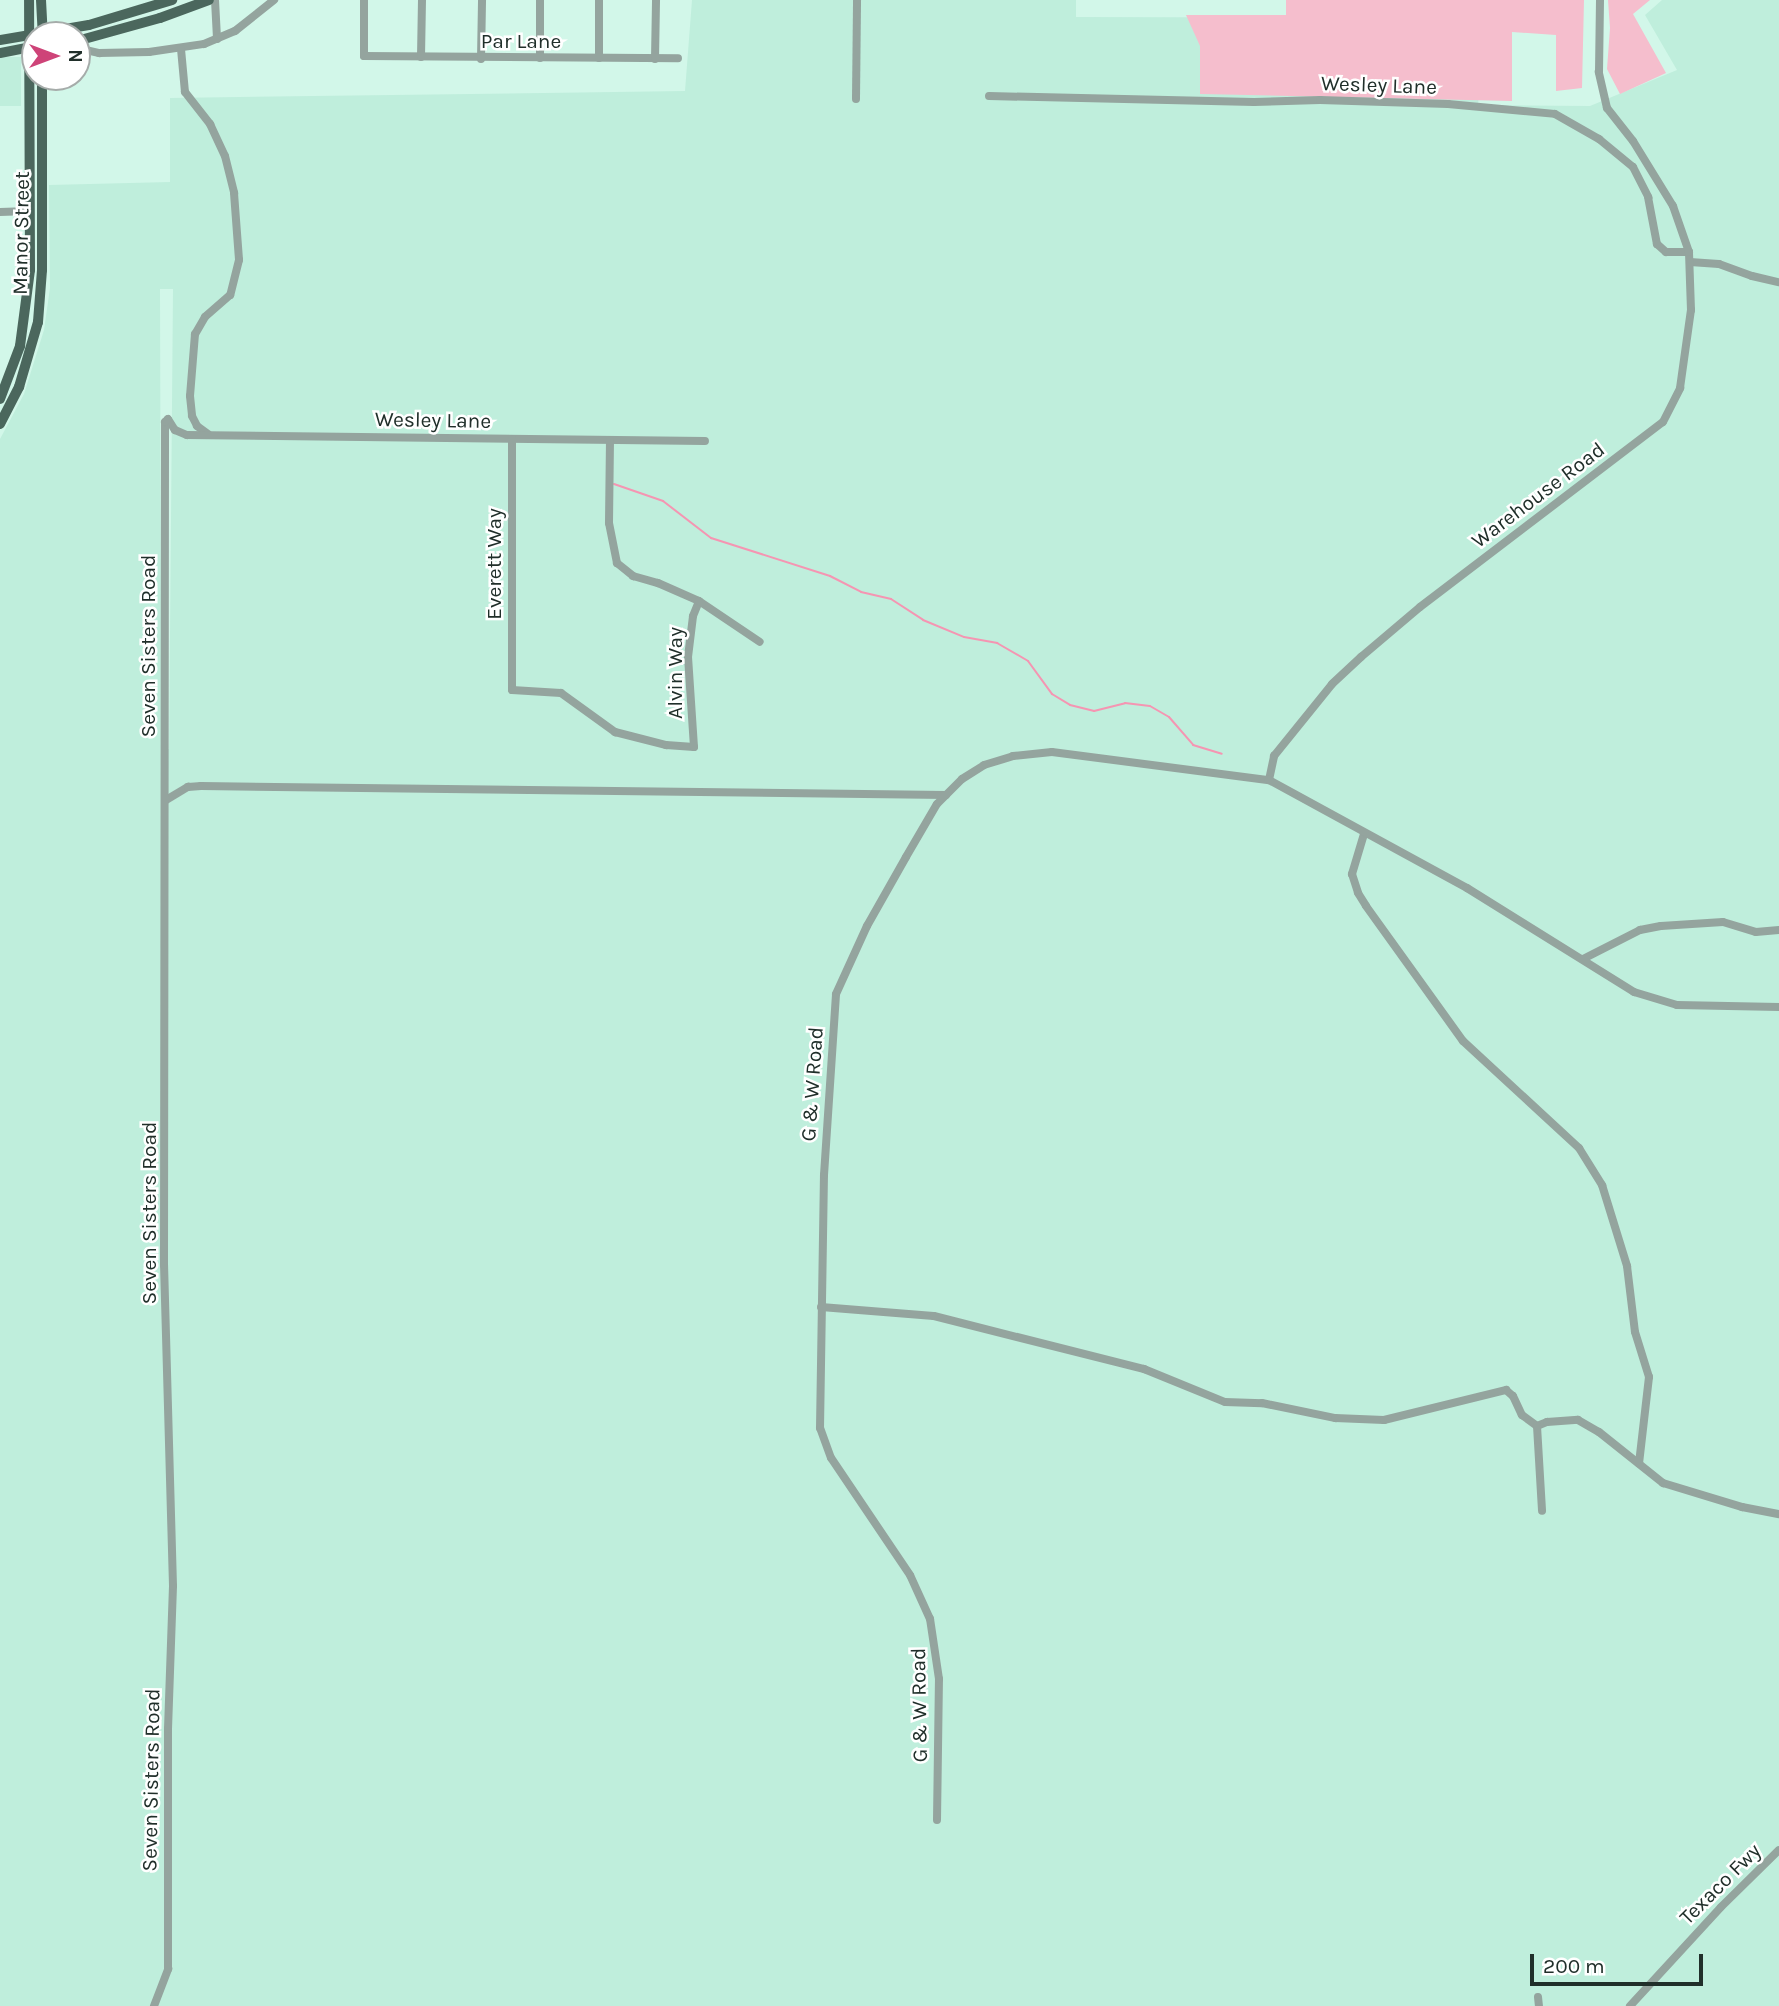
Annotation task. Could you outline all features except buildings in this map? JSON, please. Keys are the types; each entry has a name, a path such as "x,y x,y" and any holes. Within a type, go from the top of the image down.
{"main road":[{"name":"Manor Street","path":"29,0 29,21"},
{"path":"41,0 42,21"},
{"path":"91,24 172,0"},
{"path":"91,37 160,18 209,0"},
{"path":"0,40 21,36"},
{"path":"0,54 21,49"},
{"name":"Manor Street","path":"0,399 20,346 25,321 31,91"},
{"name":"Manor Street","path":"0,424 19,387 38,322 42,270 42,91"}],"street":[{"path":"215,0 217,39"},
{"path":"91,50 123,53 181,49 217,39 246,23 274,0"},
{"name":"Par Lane","path":"364,0 364,56 481,59 678,58"},
{"path":"421,57 422,0"},
{"path":"481,59 482,0"},
{"path":"540,0 540,58"},
{"path":"599,0 599,58"},
{"path":"655,59 656,0"},
{"path":"856,99 857,0"},
{"name":"Warehouse Road","path":"1269,780 1274,756 1332,684 1420,607 1663,422 1680,388 1687,352 1689,252 1673,206 1659,181 1607,108 1600,87 1600,0"},
{"path":"181,49 185,92 210,124 225,156 234,192 239,260 230,295 205,317 195,334 190,396 192,416 197,426 208,434"},
{"name":"Wesley Lane","path":"989,96 1448,104 1555,114 1599,139 1633,167 1648,197 1657,244 1665,252 1689,252"},
{"path":"0,212 29,211"},
{"path":"1690,262 1719,264 1779,282"},
{"name":"Wesley Lane","path":"168,419 175,430 183,434 705,440"},
{"name":"Seven Sisters Road","path":"154,2006 168,1969 167,1782 173,1586 164,1265 165,422 168,419"},
{"name":"Everett Way","path":"512,439 512,690 561,693 615,732 666,745 694,747"},
{"path":"610,440 609,523 617,563 633,576 658,583 699,601 760,642"},
{"name":"Alvin Way","path":"694,747 688,657 693,616 699,601"},
{"name":"G & W Road","path":"937,1820 939,1679 935,1636 910,1575 831,1458 820,1428 824,1175 836,995 867,926 937,804 962,779 985,765 1013,756 1052,752 1269,780 1467,888 1634,992 1662,1002 1779,1007"},
{"path":"166,800 188,787 201,786 946,795"},
{"path":"1364,834 1352,874 1366,906 1463,1041 1579,1148 1602,1185 1627,1266 1635,1332 1649,1377 1639,1463"},
{"path":"1583,959 1640,930 1661,926 1723,922 1756,932 1779,930"},
{"path":"821,1307 934,1316 1144,1369 1225,1402 1262,1403 1335,1418 1384,1420 1506,1390 1513,1396 1522,1415 1537,1426"},
{"path":"1537,1426 1547,1422 1578,1420 1599,1432 1663,1483 1742,1507 1779,1514"},
{"path":"1537,1426 1542,1511"},
{"name":"Texaco Fwy","path":"1630,2006 1721,1907 1779,1850"}],"shaded area":[{"path":"692,0 1076,0 1076,17 1392,18 1483,51 1478,105 1590,106 1677,70 1645,15 1662,0 1779,0 1779,2006 0,2006 0,439 24,394 44,330 50,288 49,185 170,182 170,98 685,91","holes":["160,289 173,289 169,749 164,749"]},
{"path":"1286,0 1584,0 1582,88 1556,91 1556,35 1512,32 1512,101 1200,94 1200,46 1186,15 1286,15"},
{"path":"1608,0 1650,0 1633,14 1666,73 1620,94 1607,69 1610,28"},
{"path":"0,57 21,57 21,106 0,106"}],"waterway":[{"path":"614,484 663,501 711,538 830,576 861,592 891,599 923,620 964,637 997,643 1028,661 1052,694 1070,705 1094,711 1125,703 1150,706 1169,717 1193,745 1222,754"}]}
